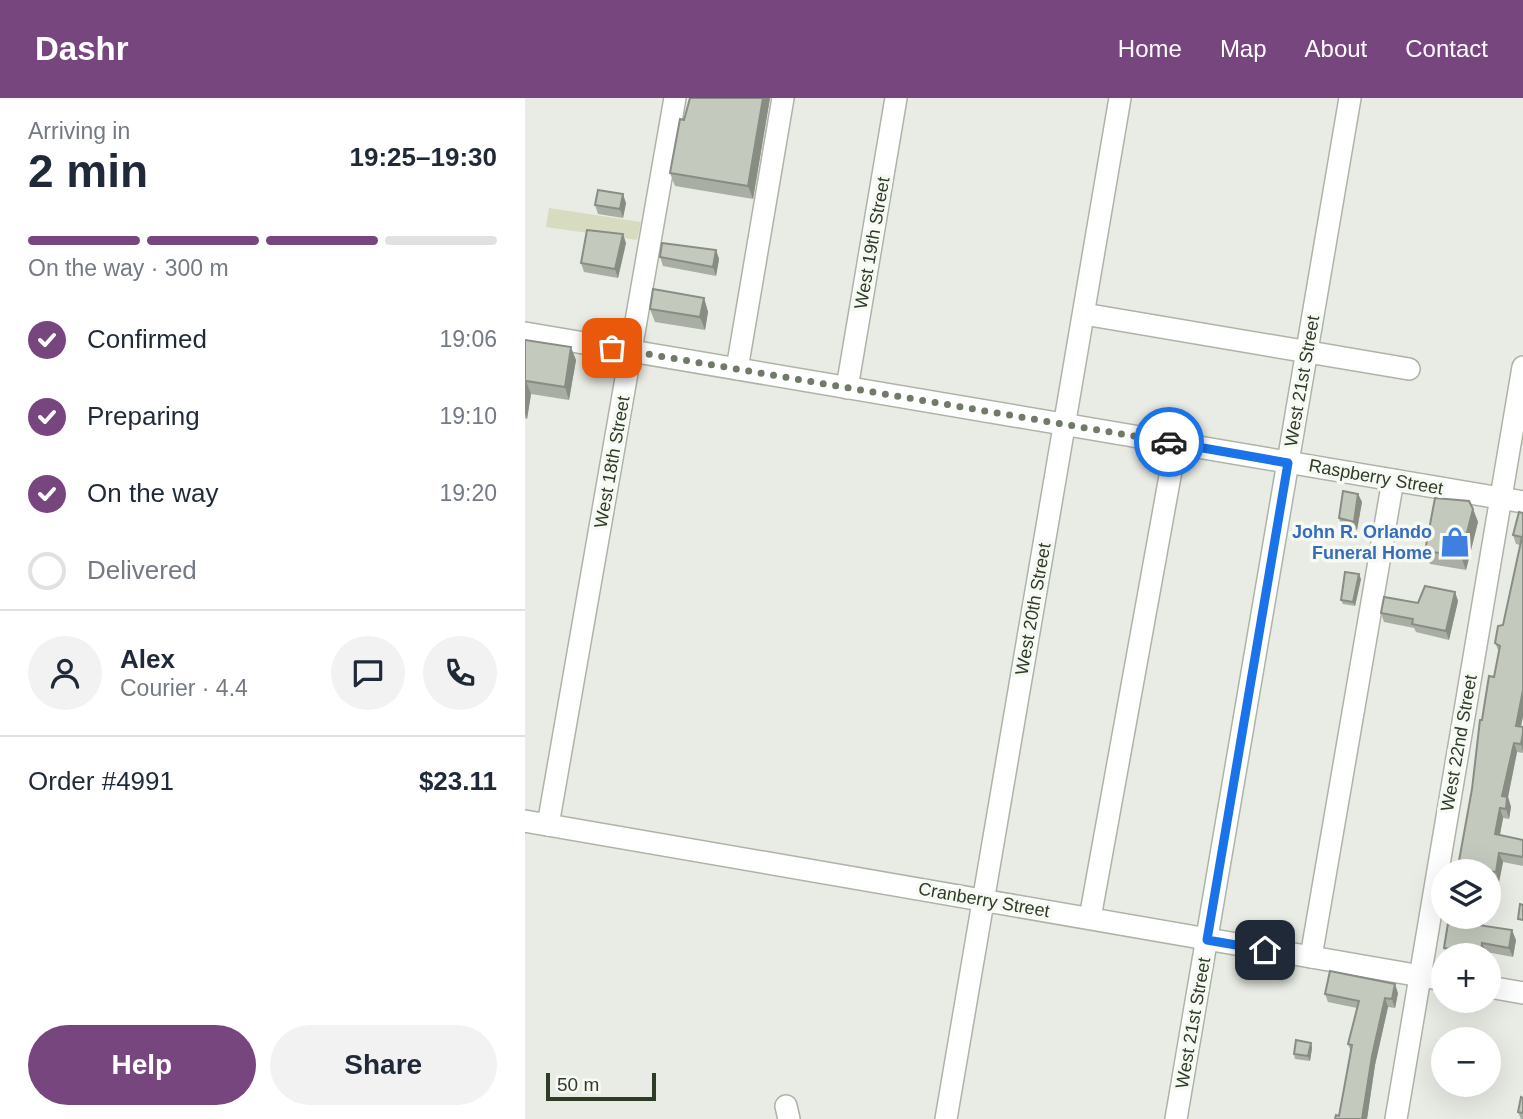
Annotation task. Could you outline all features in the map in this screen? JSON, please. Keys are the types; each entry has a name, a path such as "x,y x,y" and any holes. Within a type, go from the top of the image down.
{"street":[{"name":"West 18th Street","path":"548,825 675,98"},
{"path":"737,369 783,98"},
{"name":"West 19th Street","path":"847,388 896,98"},
{"name":"West 20th Street","path":"946,1119 1120,98"},
{"name":"West 21st Street","path":"1176,1119 1350,98"},
{"path":"1084,314 1409,369"},
{"name":"Raspberry Street","path":"525,333 1523,502"},
{"name":"West 22nd Street","path":"1395,1119 1523,367"},
{"path":"1090,918 1176,443"},
{"path":"1311,957 1393,480"},
{"name":"Cranberry Street","path":"525,821 1431,978"},
{"path":"1501,990 1523,993"}],"green space":[{"path":"549,208 641,222 637,240 546,227"}],"building":[{"path":"690,98 763,98 748,186 670,173 680,119 684,120"},
{"path":"598,190 623,194 620,209 595,205"},
{"path":"587,230 623,234 615,269 581,263"},
{"path":"662,243 716,250 713,267 660,257"},
{"path":"653,289 704,298 700,317 650,309"},
{"path":"525,340 571,347 565,387 526,381 525,388"},
{"path":"1343,491 1358,494 1354,522 1339,518"},
{"path":"1435,498 1469,501 1473,509 1461,556 1425,551"},
{"path":"1519,512 1523,513 1523,690 1516,726 1523,727 1523,733 1521,744 1514,743 1502,796 1507,797 1506,809 1500,808 1495,834 1523,840 1523,857 1499,853 1498,859 1459,859 1472,789 1480,720 1489,676 1494,677 1500,646 1495,643 1498,626 1503,625 1522,537 1513,535"},
{"path":"1345,572 1359,574 1353,602 1341,600"},
{"path":"1425,586 1455,592 1446,631 1412,624 1413,619 1381,613 1384,597 1418,603"},
{"path":"1520,904 1523,905 1523,920 1518,919"},
{"path":"1447,929 1512,930 1509,948 1501,947 1501,943 1445,943"},
{"path":"1330,971 1395,984 1392,999 1385,998 1362,1119 1335,1119 1336,1115 1339,1116 1352,1045 1348,1044 1359,1001 1325,994"},
{"path":"1296,1040 1311,1043 1308,1056 1294,1054"},
{"path":"1521,1097 1523,1098 1523,1113 1518,1112"}],"way so far":[{"path":"612,348 1169,442"}],"place":[{"name":"John R. Orlando Funeral Home","path":"1455,542"}],"route":[{"path":"1169,442 1288,463 1207,940 1265,950"}]}
